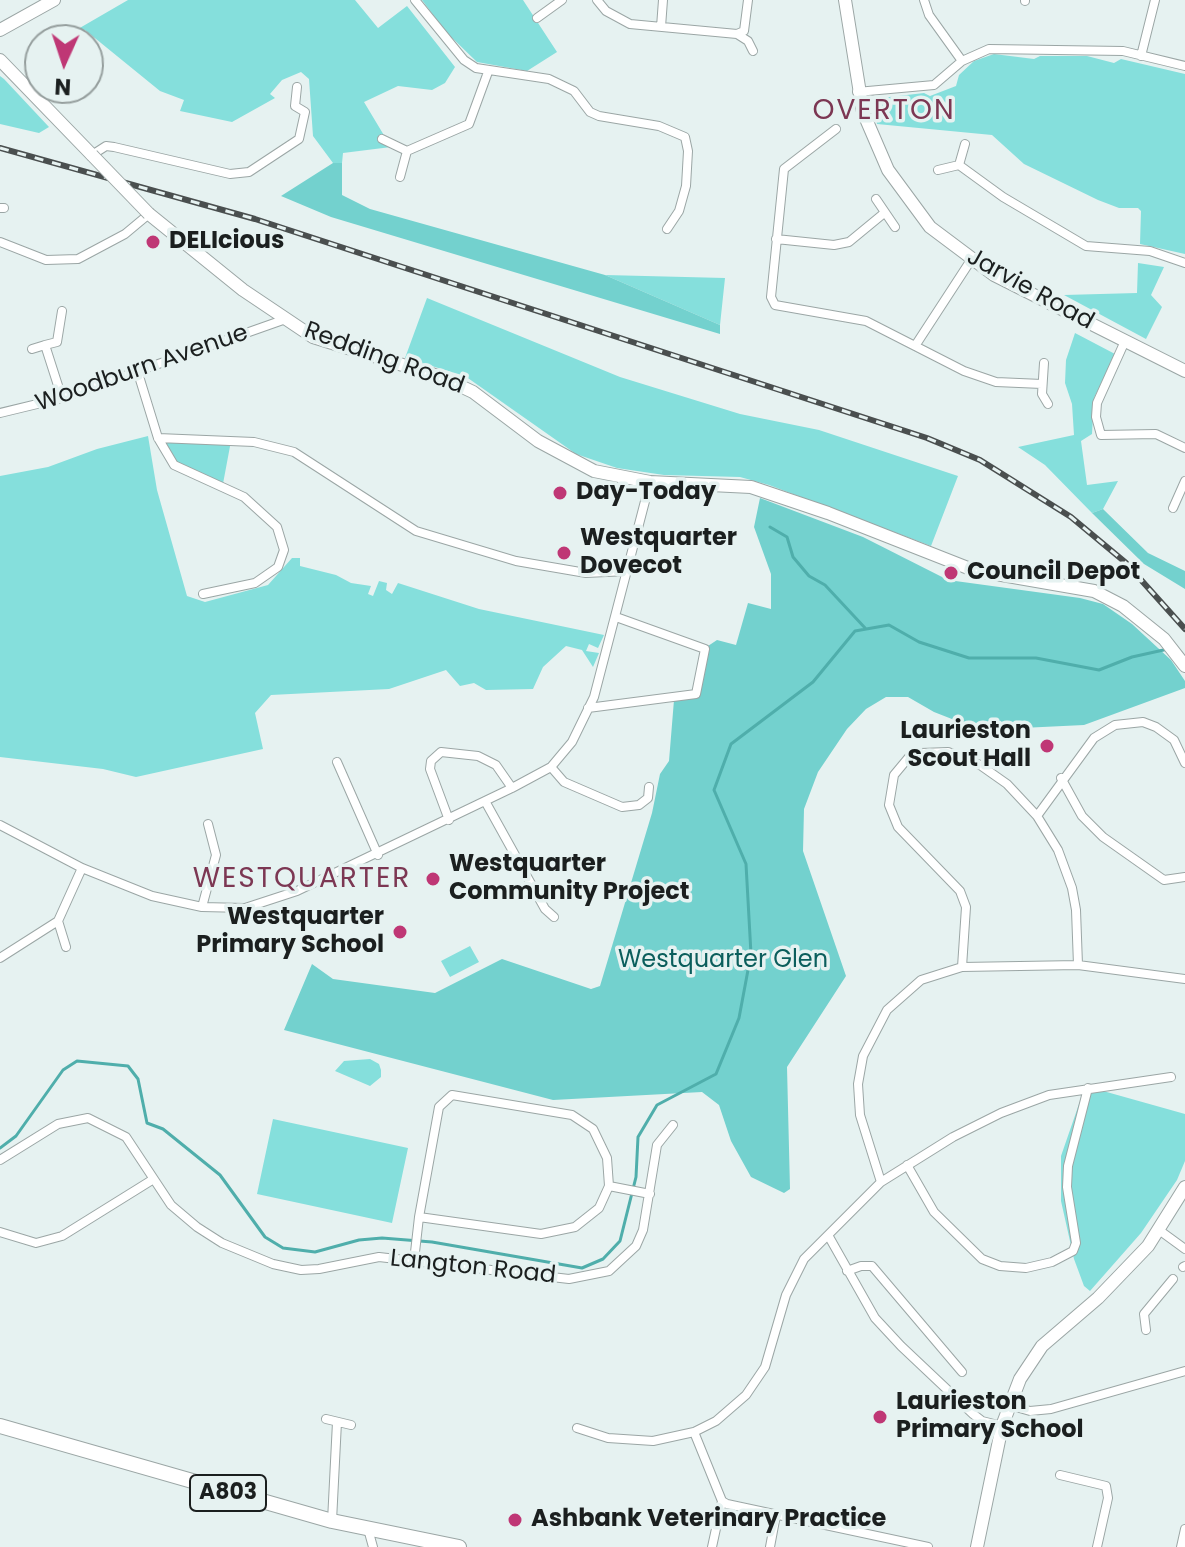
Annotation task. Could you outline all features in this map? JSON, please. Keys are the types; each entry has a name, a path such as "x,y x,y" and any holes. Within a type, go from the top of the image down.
{"main road":[{"path":"0,30 54,0"},
{"name":"Jarvie Road","path":"845,0 857,92 876,147 902,193 930,227 971,260 1185,371"},
{"name":"Redding Road","path":"0,60 149,214 283,320 313,337 441,377 473,392 538,441 594,471 650,482 751,487 828,513 973,570 1094,591 1123,606 1164,639 1185,666"},
{"path":"977,1547 1002,1426 1020,1379 1042,1346 1098,1298 1159,1230 1185,1187"},
{"name":"A803","path":"0,1426 332,1521 459,1547"}],"street":[{"path":"415,0 464,60 488,72 549,79 574,91 590,112 599,116 659,126 685,137 688,151 686,186 679,211 667,229"},
{"path":"537,18 562,0"},
{"path":"597,0 606,11 630,24 737,34 748,41 753,51"},
{"path":"661,27 663,0"},
{"path":"737,34 744,31 748,0"},
{"path":"924,0 929,15 962,61"},
{"path":"1141,56 1155,0"},
{"path":"857,92 934,85 962,61 989,49 1123,51 1185,66"},
{"path":"382,139 407,151 469,124 488,72"},
{"path":"92,155 106,146 230,174 251,171 299,139 305,131 305,112 295,106 297,87"},
{"path":"836,129 784,169 771,297 775,305 847,315 964,371 996,382 1042,384"},
{"path":"959,165 965,144"},
{"path":"400,177 407,151"},
{"path":"938,170 959,165 1003,197 1086,246 1150,251 1185,263"},
{"path":"251,171 258,183"},
{"path":"876,199 883,214 895,227"},
{"path":"0,242 46,260 78,259 125,234 149,214"},
{"path":"776,239 834,245 849,242 883,214"},
{"path":"915,346 971,260"},
{"path":"32,349 57,342 62,311"},
{"name":"Woodburn Avenue","path":"0,413 62,398 283,320"},
{"path":"1125,341 1097,403 1101,435 1156,434 1185,448"},
{"path":"45,345 62,398"},
{"path":"1044,363 1042,384 1048,404"},
{"path":"138,373 158,438 174,465 244,497 277,527 284,550 278,567 255,583 203,594"},
{"path":"158,438 254,442 294,452 416,531 516,561 586,573 628,571"},
{"path":"1173,508 1185,481"},
{"path":"0,825 82,868 152,896 202,907 245,908 271,902 378,855 512,788 551,767 572,742 588,708 616,617 650,482"},
{"path":"588,708 696,694 705,649 616,617"},
{"path":"1037,816 1061,778 1094,738 1127,722 1143,722 1164,732 1181,750 1185,763"},
{"path":"449,820 430,769 431,761 441,752 478,756 496,765 512,788"},
{"path":"962,967 965,900 956,885 898,827 891,815 888,794 894,775 909,757 921,753 948,752 994,775 1037,816 1058,850 1072,888 1078,965"},
{"path":"337,762 378,855"},
{"path":"551,767 564,782 622,807 639,805 648,798 649,787"},
{"path":"1061,778 1082,816 1103,837 1164,880 1185,877"},
{"path":"485,801 545,909 554,917"},
{"path":"202,907 216,855 208,824"},
{"path":"0,958 58,921 82,868"},
{"path":"58,921 66,947"},
{"path":"881,1182 860,1115 858,1084 872,1034 904,991 921,980 962,967 1078,965 1185,979"},
{"path":"577,1428 630,1441 653,1441 694,1432 732,1410 756,1382 772,1351 793,1277 804,1259 881,1182 1001,1113 1049,1095 1171,1077"},
{"path":"907,1165 934,1212 982,1259 1026,1268 1052,1262 1073,1251 1076,1243 1067,1187 1068,1166 1088,1088"},
{"path":"414,1261 419,1217 439,1107 452,1095 572,1115 593,1129 602,1143 607,1158 609,1186 599,1208 575,1227 541,1234 419,1217"},
{"name":"Langton Road","path":"0,1160 58,1124 88,1118 126,1137 171,1205 197,1227 222,1243 273,1264 301,1270 379,1257 569,1279 593,1277 609,1271 636,1246 650,1194 657,1145 673,1125"},
{"path":"0,1232 36,1243 62,1236 152,1180"},
{"path":"609,1186 650,1194"},
{"path":"1159,1230 1185,1249"},
{"path":"828,1235 875,1318 973,1414 982,1421 1002,1426"},
{"path":"847,1271 872,1266 962,1372"},
{"path":"1146,1330 1144,1314 1173,1279"},
{"path":"1009,1405 1030,1411 1051,1409 1185,1371"},
{"path":"326,1419 351,1425"},
{"path":"332,1521 337,1422"},
{"path":"694,1432 722,1501 712,1547"},
{"path":"1060,1475 1103,1484 1108,1498 1097,1547"},
{"path":"722,1501 928,1547"},
{"path":"770,1547 776,1515"},
{"path":"368,1529 373,1547"},
{"path":"1181,1547 1185,1529"}],"shaded area":[{"path":"128,0 355,0 378,28 407,6 455,67 445,83 432,90 398,86 364,102 391,147 343,153 342,163 333,163 313,136 309,79 301,72 282,80 270,94 275,98 232,122 180,111 184,100 160,91 104,45 104,24 87,24"},
{"path":"422,0 523,0 557,52 527,71 477,62 445,31"},
{"path":"994,54 1034,59 1040,56 1087,56 1114,63 1121,59 1185,74 1185,254 1140,244 1141,211 1138,208 1119,208 1098,200 1024,164 992,135 877,124 872,99 924,93 930,96 956,86 959,75 974,61"},
{"path":"0,76 49,127 39,133 0,124"},
{"path":"1138,263 1164,267 1151,295 1162,307 1146,339 1064,295 1137,293"},
{"path":"605,275 725,278 720,325"},
{"path":"427,298 620,377 740,414 819,430 958,476 931,546 740,477 664,475 617,468 576,454 465,376 405,358"},
{"path":"1075,333 1115,354 1094,398 1092,434 1081,441 1087,485 1118,481 1103,509 1092,513 1045,465 1018,447 1074,435 1072,404 1065,383 1066,360"},
{"path":"148,436 157,490 187,596 205,602 268,585 292,558 300,558 300,566 336,575 351,583 371,586 368,594 373,596 379,581 387,583 386,590 392,594 398,583 479,609 604,635 598,648 589,644 586,651 599,653 593,667 582,650 566,646 543,667 533,689 486,690 474,683 460,686 446,670 389,689 271,695 255,713 263,749 136,777 103,769 0,757 0,476 48,467 97,449"},
{"path":"158,438 231,441 222,489 174,465"},
{"path":"470,946 479,962 450,977 441,961"},
{"path":"370,1059 379,1064 381,1077 370,1086 335,1071 344,1061"},
{"path":"1096,1089 1185,1114 1185,1161 1177,1180 1141,1233 1090,1291 1084,1286 1074,1259 1061,1201 1061,1156 1079,1104"},
{"path":"273,1119 408,1148 392,1223 257,1194"}],"green space":[{"path":"333,163 342,163 342,195 370,209 605,275 720,325 720,334 331,217 281,196"},
{"name":"Westquarter Glen","path":"760,498 863,537 948,580 1080,598 1103,604 1132,624 1171,660 1185,681 1185,688 1084,725 980,730 934,712 908,697 886,697 866,709 847,729 818,772 804,809 803,851 846,976 787,1067 790,1189 784,1193 751,1177 731,1141 719,1105 702,1092 553,1100 284,1030 312,964 333,979 435,993 502,959 591,989 600,986 652,813 660,774 669,761 674,700 697,696 708,646 717,640 736,645 748,603 771,609 771,574 754,527"},
{"path":"1103,509 1148,553 1185,571 1185,589 1144,564 1092,513"}],"waterway":[{"path":"770,527 787,537 793,557 809,576 825,585 866,629"},
{"path":"0,1148 16,1136 63,1070 77,1061 128,1066 138,1079 147,1123 163,1129 220,1175 265,1237 283,1248 315,1252 359,1240 382,1238 432,1242 582,1268 603,1259 620,1241 636,1177 638,1137 657,1105 716,1074 739,1018 751,954 746,864 714,790 731,744 813,682 855,631 889,625 919,642 969,658 1036,658 1099,670 1132,657 1168,649"}],"railway":[{"path":"0,148 255,219 927,438 980,460 1071,517 1125,562 1185,629"}],"place":[{"name":"DELIcious","path":"153,242"},
{"name":"Day-Today","path":"560,493"},
{"name":"Westquarter Dovecot","path":"564,553"},
{"name":"Council Depot","path":"951,573"},
{"name":"Laurieston Scout Hall","path":"1047,746"},
{"name":"Westquarter Community Project","path":"433,879"},
{"name":"Westquarter Primary School","path":"400,932"},
{"name":"Laurieston Primary School","path":"880,1417"},
{"name":"Ashbank Veterinary Practice","path":"515,1520"}],"district":[{"name":"OVERTON","path":"884,112"},
{"name":"WESTQUARTER","path":"302,880"}]}
